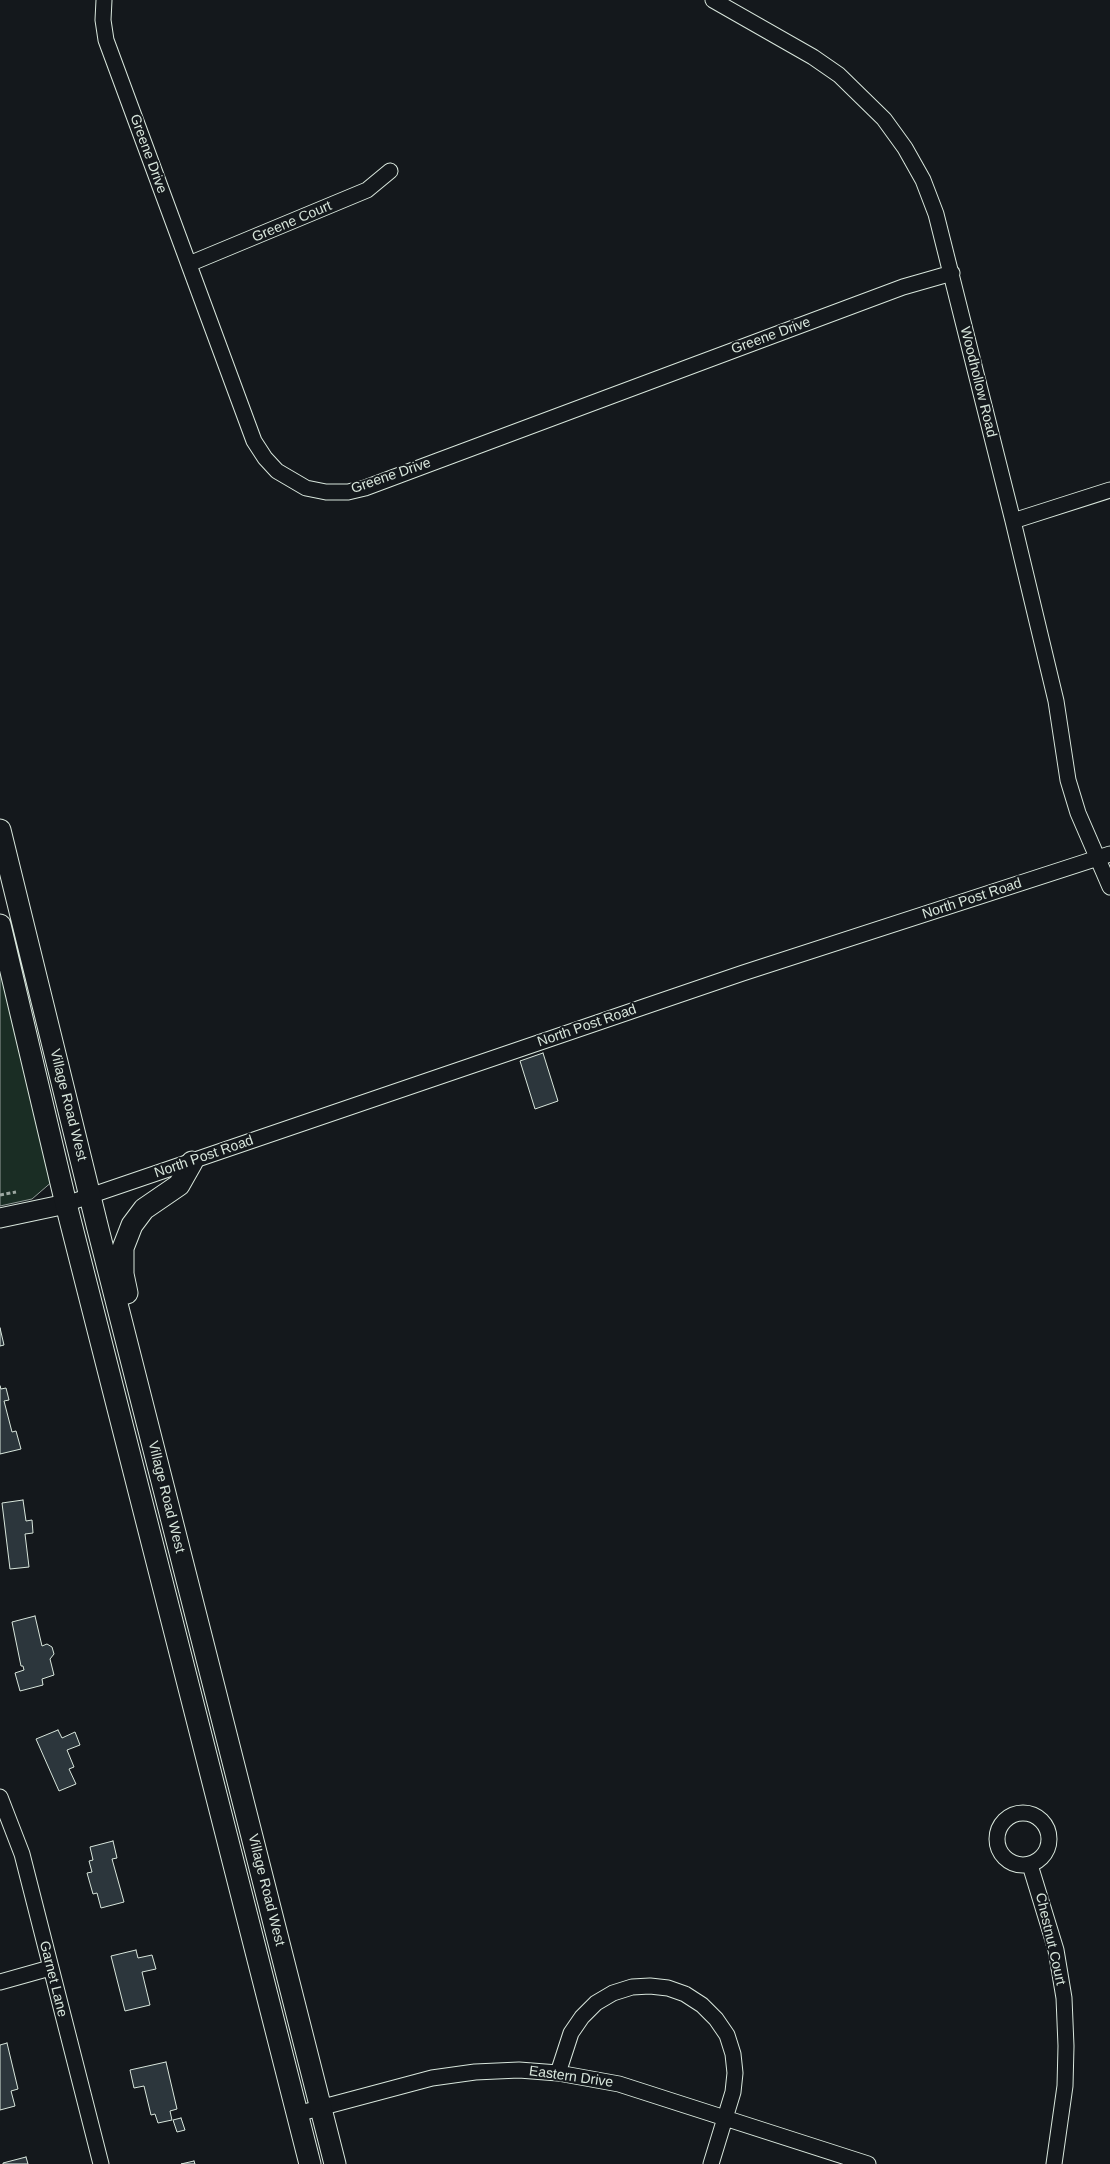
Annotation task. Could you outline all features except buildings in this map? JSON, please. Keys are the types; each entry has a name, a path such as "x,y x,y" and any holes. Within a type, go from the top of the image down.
{"main road":[{"name":"Village Road West","path":"0,830 90,1197 335,2164"},
{"name":"Village Road West","path":"0,925 66,1204 310,2164"},
{"path":"192,1162 179,1185 144,1209 132,1225 123,1248 122,1274 213,1626 215,1687"}],"street":[{"name":"Greene Drive","path":"104,0 103,20 106,40 254,441 265,458 291,481 306,488 326,492 348,492 365,488 903,287 952,274"},
{"name":"Woodhollow Road","path":"713,0 814,57 839,75 884,119 905,148 923,180 936,214 952,274 1013,522 1056,701 1068,780 1078,813 1103,856 1110,887"},
{"name":"Greene Court","path":"189,264 367,190 390,171"},
{"path":"1013,522 1110,490"},
{"name":"North Post Road","path":"66,1204 733,976 1103,856"},
{"path":"0,1218 66,1204"},
{"name":"Garnet Lane","path":"0,1797 22,1854 101,2164"},
{"name":"Chestnut Court","path":"1030,1864 1056,1950 1064,1998 1066,2046 1064,2086 1054,2164"},
{"path":"0,1982 50,1968"},
{"path":"558,2073 571,2033 582,2017 596,2003 613,1993 632,1987 668,1988 686,1994 702,2005 716,2019 727,2035 733,2054 735,2074 726,2118 711,2164"},
{"name":"Eastern Drive","path":"297,2114 432,2078 475,2072 519,2070 558,2073 619,2084 868,2164"}],"path":[{"path":"0,1195 16,1192"}],"green space":[{"path":"0,960 54,1180 32,1199 0,1206"}]}
